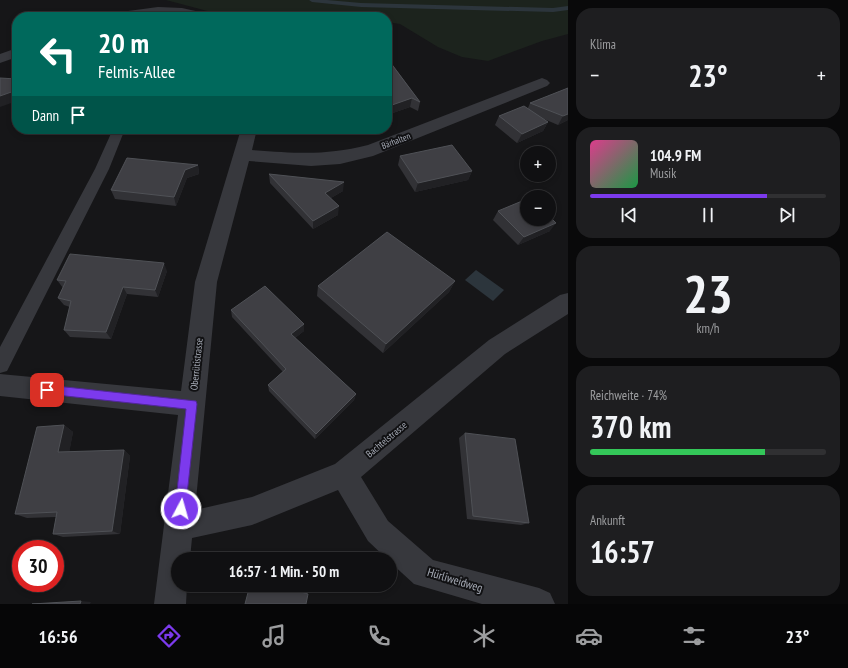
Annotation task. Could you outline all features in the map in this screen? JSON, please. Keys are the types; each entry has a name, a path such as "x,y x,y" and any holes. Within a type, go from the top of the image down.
{"street":[{"path":"153,12 179,12"},
{"path":"0,59 12,54"},
{"name":"Bärhalten","path":"242,155 311,160 340,158 373,150 542,83"},
{"name":"Oberrütistrasse","path":"170,604 206,282 248,134"},
{"name":"Bachtelstrasse","path":"180,524 196,524 252,511 344,474 497,346 568,302"},
{"path":"0,385 192,404"},
{"name":"Hürliweidweg","path":"344,474 378,531 425,573 539,604"}],"lane":[{"path":"0,365 102,169 117,134"}],"shaded area":[{"path":"166,0 568,0 568,34 542,41 488,61 462,57 438,47 400,24 392,23 392,12 211,12"},
{"path":"476,270 504,290 493,301 465,280"}],"building":[{"path":"392,65 420,102 412,98 392,105"},
{"path":"0,78 12,79 12,92 0,96"},
{"path":"568,88 568,114 563,116 530,103"},
{"path":"524,106 548,122 522,134 499,116"},
{"path":"452,145 472,171 418,183 400,156"},
{"path":"127,158 198,165 185,170 174,197 111,190"},
{"path":"269,174 344,182 325,193 339,206 313,221"},
{"path":"520,202 520,226 549,226 524,237 498,211"},
{"path":"387,232 455,281 386,344 318,286"},
{"path":"70,254 164,263 155,290 123,287 106,332 64,330 71,301 58,298 66,281 57,280"},
{"path":"265,286 304,324 291,334 356,394 316,434 268,385 286,369 231,310"},
{"path":"64,425 58,452 124,450 112,531 53,534 57,512 15,514 37,427"},
{"path":"465,433 515,439 529,523 473,516"},
{"path":"248,592 301,592 308,594 306,604 245,604"},
{"path":"81,601 80,604 32,604"}],"waterway":[{"path":"312,0 361,5 553,10 568,8"}],"route":[{"path":"47,390 192,404 181,509"}]}
